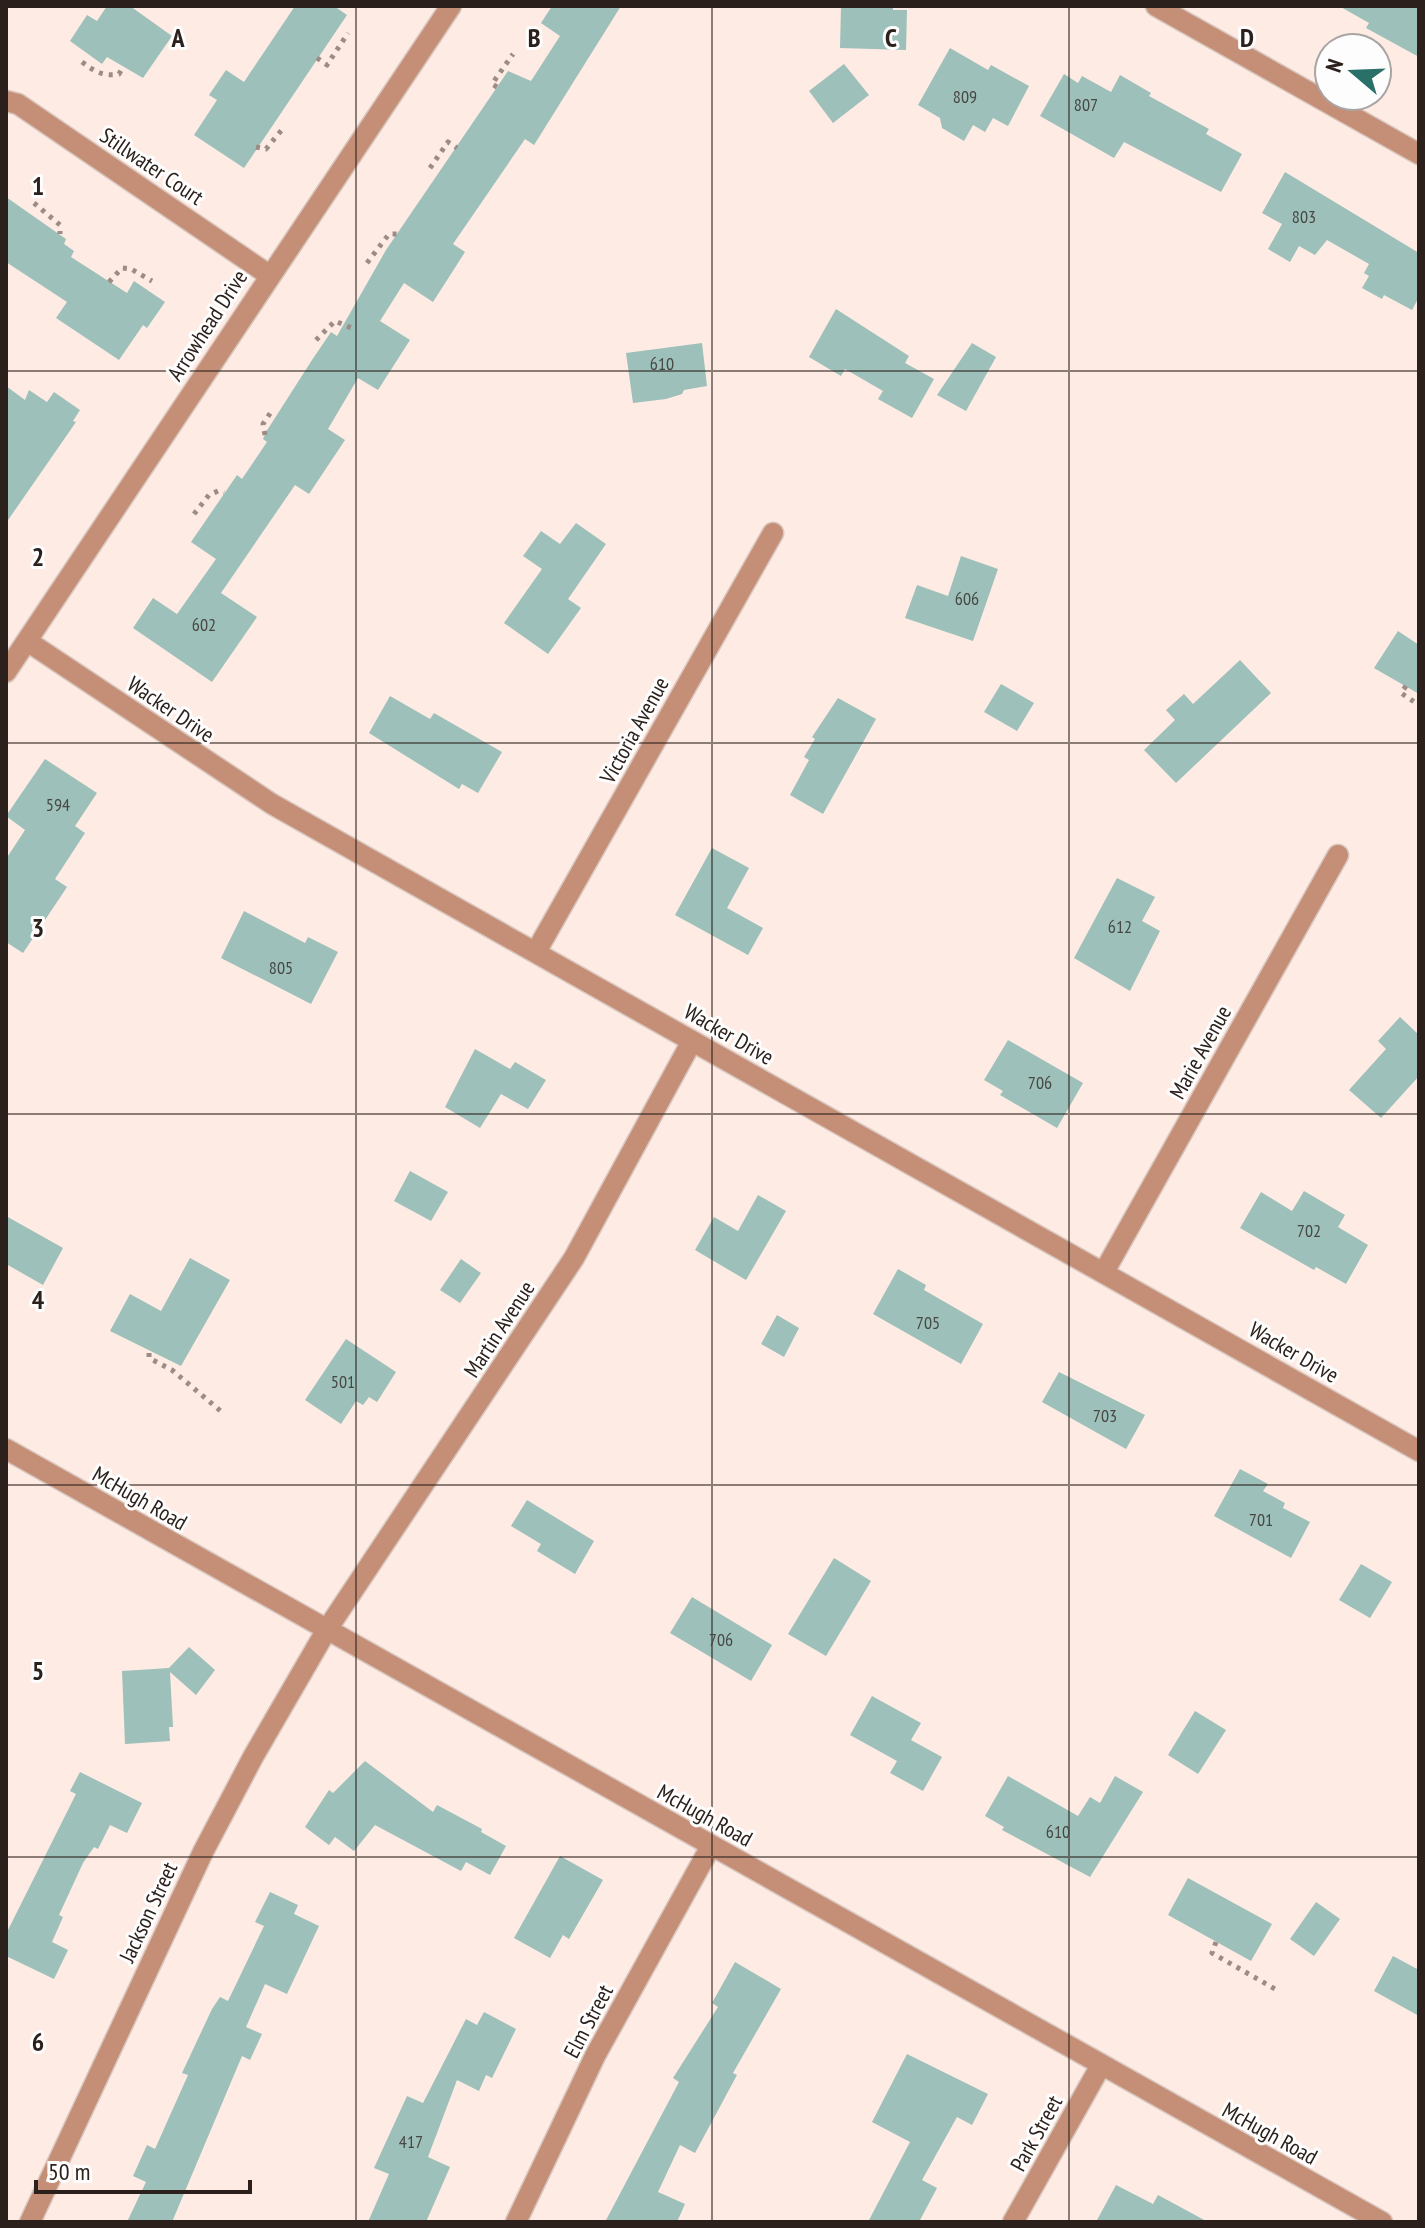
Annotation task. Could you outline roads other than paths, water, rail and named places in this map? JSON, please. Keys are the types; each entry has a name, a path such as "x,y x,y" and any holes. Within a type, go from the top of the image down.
{"street":[{"name":"Arrowhead Drive","path":"6,672 451,6"},
{"path":"1156,6 1419,154"},
{"name":"Stillwater Court","path":"6,101 18,104 269,275"},
{"name":"Victoria Avenue","path":"537,950 773,533"},
{"name":"Wacker Drive","path":"27,641 272,804 537,950 692,1041 1419,1451"},
{"name":"Marie Avenue","path":"1104,1272 1338,855"},
{"name":"Martin Avenue","path":"326,1631 574,1258 692,1041"},
{"name":"McHugh Road","path":"6,1449 1100,2067 1382,2222"},
{"name":"Jackson Street","path":"30,2222 203,1852 326,1631"},
{"name":"Elm Street","path":"516,2222 595,2056 711,1846"},
{"name":"Park Street","path":"1013,2222 1100,2067"}]}
